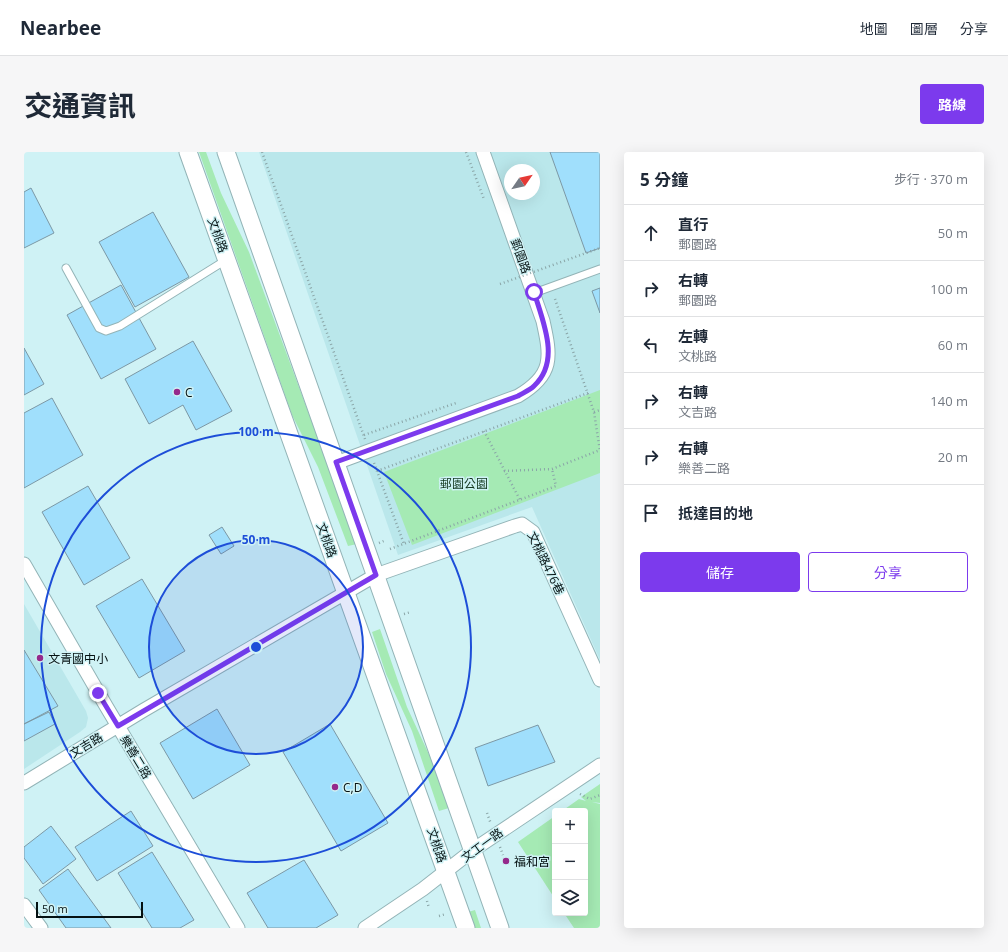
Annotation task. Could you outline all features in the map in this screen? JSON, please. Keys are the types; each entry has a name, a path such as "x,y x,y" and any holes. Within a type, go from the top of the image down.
{"street":[{"name":"文桃路","path":"188,152 466,928"},
{"path":"226,152 500,928"},
{"name":"郵園路","path":"336,462 518,396 534,387 546,370 549,347 534,292 483,152"},
{"name":"文桃路476巷","path":"376,575 522,524 533,532 600,680"},
{"name":"樂善二路","path":"24,564 238,928"},
{"name":"文吉路","path":"24,783 118,726 376,575"},
{"name":"文工一路","path":"365,928 446,872 473,850 600,765"},
{"path":"24,905 39,927"}],"lane":[{"path":"66,268 99,328 106,331 120,326 226,260"},
{"path":"534,292 600,269"}],"path":[{"path":"262,152 364,435 460,402"},
{"path":"466,152 485,203"},
{"path":"500,284 600,248"},
{"path":"512,276 515,283"},
{"path":"504,471 552,469 600,450 594,412 555,299"},
{"path":"404,544 377,471 588,393"},
{"path":"594,412 600,410"},
{"path":"484,431 520,500"},
{"path":"390,549 556,486 552,469"},
{"path":"579,793 590,799 600,795"}],"shaded area":[{"path":"259,152 600,152 600,660 532,507 398,555"},
{"name":"文青國中小","path":"24,604 86,711 88,718 86,727 80,732 24,769"}],"green space":[{"path":"199,152 206,152 221,193 249,252 357,544 348,546 318,467 292,415"},
{"name":"郵園公園","path":"600,390 600,473 412,545 384,472"},
{"path":"380,629 407,707 432,761 449,808 439,811 412,731 386,674 372,632"},
{"path":"600,784 600,803 592,802 600,804 600,928 574,928 566,916 588,916 588,808 566,808 579,799 586,801 581,797"},
{"path":"552,818 552,894 518,842"},
{"path":"475,910 481,928 474,928 468,912"}],"building":[{"path":"550,152 600,152 600,248 586,253"},
{"path":"31,188 54,233 24,248 24,192"},
{"path":"153,212 189,277 135,307 99,242"},
{"path":"121,285 156,349 101,379 67,315"},
{"path":"600,288 600,313 592,291"},
{"name":"C","path":"193,341 232,411 196,430 183,405 149,424 125,379"},
{"path":"24,348 44,384 24,395"},
{"path":"52,398 83,455 24,488 24,413"},
{"path":"88,486 130,558 84,585 42,512"},
{"path":"222,527 234,546 221,554 209,535"},
{"path":"142,579 185,651 139,678 96,606"},
{"path":"24,650 58,706 24,724"},
{"path":"217,709 250,765 193,799 160,743"},
{"path":"49,712 55,724 24,741 24,724"},
{"name":"C,D","path":"330,724 388,823 341,851 283,752"},
{"path":"538,725 555,762 488,786 475,748"},
{"path":"131,811 153,846 97,881 75,847"},
{"path":"51,826 76,859 43,884 24,858 24,847"},
{"path":"152,852 194,920 180,928 152,928 118,873"},
{"path":"304,860 338,915 316,928 268,928 247,893"},
{"path":"68,869 111,928 66,928 39,890"}],"place":[{"name":"C","path":"177,392"},
{"name":"文青國中小","path":"40,658"},
{"name":"C,D","path":"335,787"},
{"name":"福和宮","path":"506,861"}],"route":[{"path":"98,693 118,726 376,575 336,462 518,396 534,387 546,370 549,347 534,292"}]}
